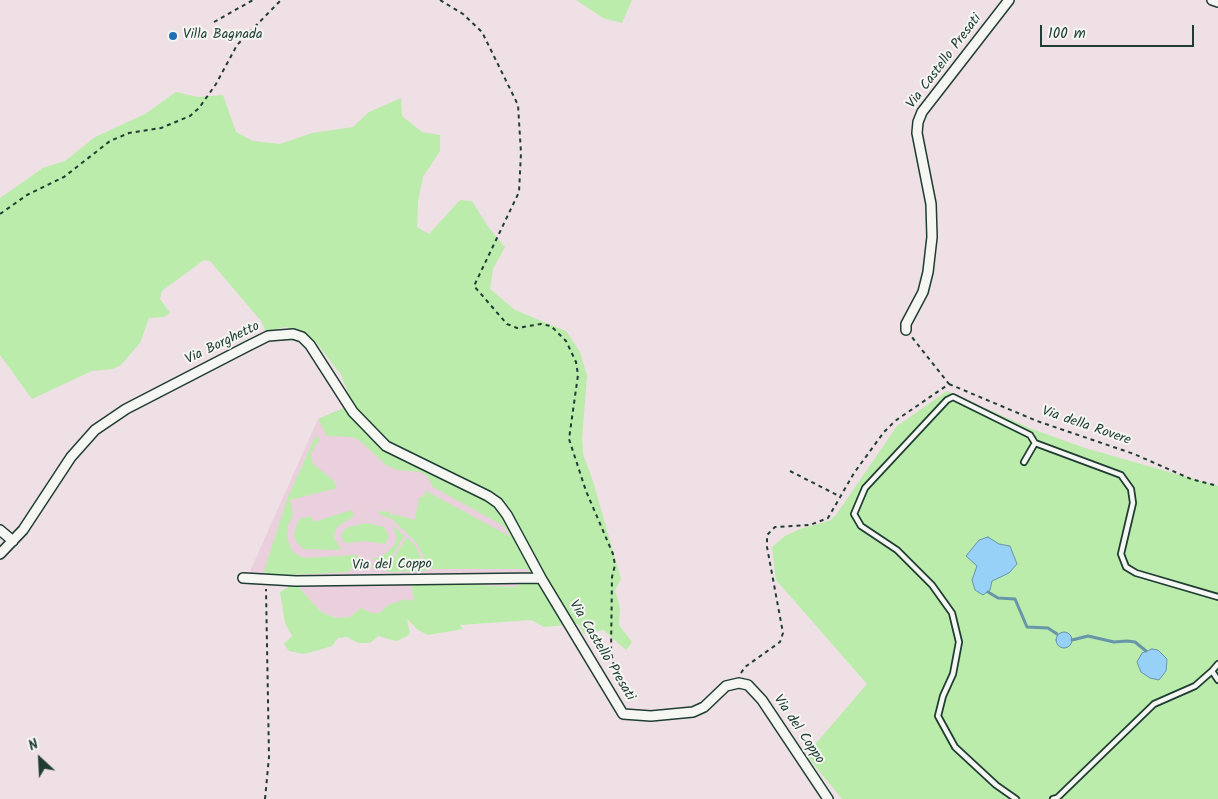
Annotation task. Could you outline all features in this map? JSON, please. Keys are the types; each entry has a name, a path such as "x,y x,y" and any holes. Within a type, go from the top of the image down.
{"street":[{"name":"Via Castello Presati","path":"906,330 906,324 923,292 928,272 932,237 931,204 917,133 918,122 922,112 1009,0"},
{"path":"1212,0 1218,2"},
{"name":"Via Borghetto","path":"0,554 32,518 70,457 95,430 126,409 231,354 268,336 286,334 302,337 310,345 353,412 386,446 488,496 498,503 507,514 541,578"},
{"path":"0,530 13,541"},
{"name":"Via del Coppo","path":"244,578 541,578"},
{"name":"Via Castello Presati","path":"541,578 623,714 651,716 694,712 704,708 726,686 739,683"},
{"name":"Via del Coppo","path":"739,683 751,687 762,700 828,799"}],"lane":[{"path":"1016,799 996,785 955,747 938,716 943,696 953,674 958,642 952,613 932,585 897,550 862,526 854,514 865,488 947,400 953,397 1030,435 1035,443 1121,475 1130,489 1133,503 1121,554 1126,567 1136,573 1218,597"},
{"path":"1024,462 1035,443"},
{"path":"1053,799 1057,798 1154,704 1195,686 1218,664"},
{"path":"1212,671 1218,680"}],"path":[{"path":"214,22 253,0"},
{"path":"0,214 27,195 64,177 97,149 110,141 129,133 161,128 190,116 199,108 216,84 237,45 281,0"},
{"path":"440,0 463,14 482,32 518,105 521,153 519,192 474,286 507,324 516,328 541,324 549,325 556,330 570,346 576,362 578,375 570,439 586,491 614,561 611,603 611,652 618,690"},
{"path":"739,683 740,675 744,668 780,642 783,633 767,547 767,535 775,527 810,525 828,518 854,473 895,421 949,384 906,330"},
{"name":"Via della Rovere","path":"949,384 1037,421 1134,454 1191,479 1218,486"},
{"path":"790,471 841,497"},
{"path":"265,799 269,756 266,579"}],"shaded area":[{"path":"344,408 498,514 530,573 517,587 419,582 413,589 415,601 380,613 371,613 361,608 350,617 336,618 321,612 297,585 248,582 251,569 318,419"}],"green space":[{"path":"576,0 632,0 622,23 603,18"},
{"path":"176,92 198,97 223,95 236,132 253,141 280,144 312,133 353,127 369,112 401,98 402,116 422,132 440,135 440,151 423,177 418,201 417,227 429,234 460,200 472,201 489,228 505,247 493,269 490,289 515,310 566,331 580,352 587,376 582,438 583,454 592,478 621,579 615,590 620,608 619,625 632,642 626,650 603,630 584,634 578,624 544,627 531,620 460,625 463,629 428,635 418,630 407,619 410,633 396,641 378,636 370,643 358,643 347,637 338,638 332,646 304,654 289,651 284,644 292,636 285,623 280,592 292,585 297,585 321,612 336,618 350,617 361,608 371,613 380,613 388,605 406,599 414,601 411,582 517,587 530,572 528,569 429,569 417,543 392,519 379,514 381,511 390,512 392,517 393,514 415,520 419,497 424,497 426,491 511,537 504,526 433,487 427,476 420,472 398,470 386,465 359,440 351,437 327,436 318,419 344,408 350,397 341,375 316,342 301,330 285,327 266,332 261,321 210,261 204,260 162,291 160,299 170,313 164,317 149,318 140,343 121,365 113,369 92,371 32,399 0,355 0,198 43,168 65,161 95,137 145,114"},
{"path":"947,391 1032,429 1085,448 1218,486 1218,799 842,799 806,755 867,684 776,580 772,547 785,536 800,529 829,521 836,515 897,426"},
{"path":"316,435 319,440 311,453 313,464 333,480 337,488 290,500 293,515 288,525 287,537 291,549 297,555 305,558 355,555 359,557 360,568 350,569 348,572 268,576 264,571 288,497"},
{"path":"352,510 354,516 338,526 335,531 334,537 341,550 303,549 295,540 294,534 299,519 311,516 314,522"},
{"path":"367,523 384,527 389,536 385,544 365,541 345,543 341,536 343,531 349,527"},
{"path":"393,525 404,536 388,563 373,559 385,554 394,546 397,538"},
{"path":"407,537 415,545 427,571 387,572 386,568 372,568 373,563 389,566"}],"water":[{"path":"988,537 999,544 1010,546 1017,564 1009,573 992,581 990,590 983,595 975,590 972,580 977,566 966,556 979,540"},
{"path":"1061,632 1067,632 1072,637 1070,646 1061,648 1056,643 1056,637"},
{"path":"1152,649 1158,650 1167,659 1166,671 1159,680 1150,678 1141,672 1137,662 1142,653"}],"waterway":[{"path":"988,592 998,598 1015,599 1027,627 1048,628 1057,634"},
{"path":"1072,640 1088,636 1114,642 1135,642 1146,651"}],"place":[{"name":"Villa Bagnada","path":"173,36"}]}
